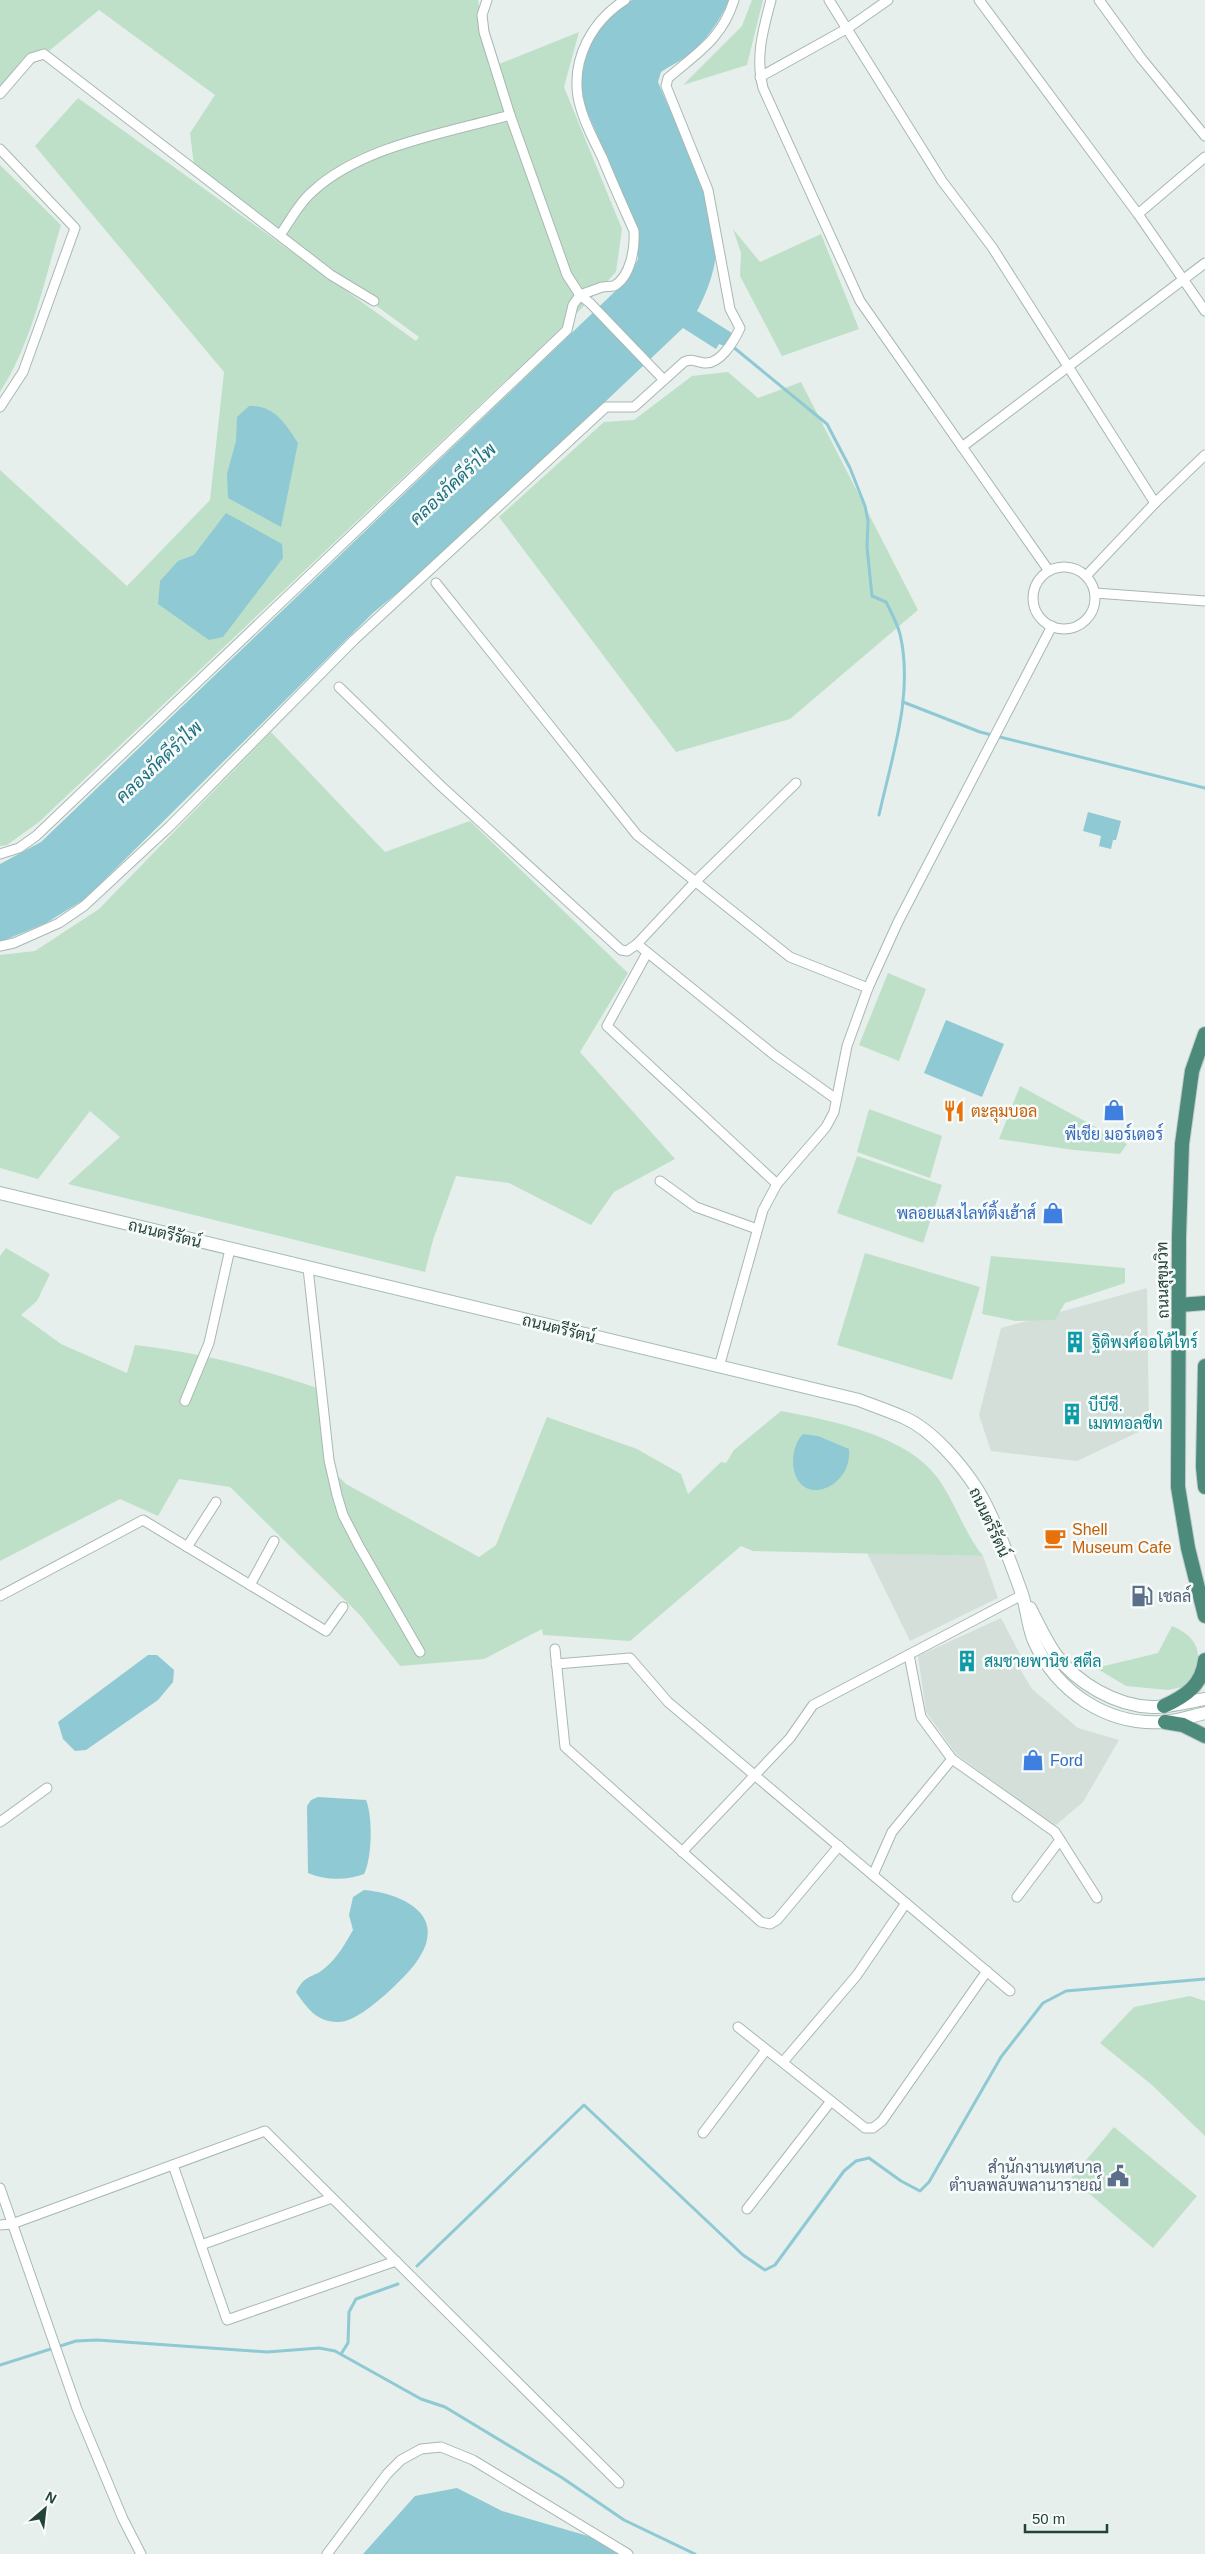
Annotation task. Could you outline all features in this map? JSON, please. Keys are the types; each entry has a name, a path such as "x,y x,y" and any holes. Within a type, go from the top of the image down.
{"highway":[{"name":"ถนนสุขุมวิท","path":"1205,1034 1192,1071 1182,1144 1179,1236 1178,1487 1188,1548 1205,1616"},
{"path":"1180,1305 1205,1303"},
{"path":"1205,1366 1205,1487"},
{"path":"1164,1706 1182,1698 1198,1682 1205,1660"},
{"path":"1165,1722 1183,1725 1205,1736"}],"main road":[{"name":"ถนนตรีรัตน์","path":"0,1194 859,1400 906,1418 939,1442 977,1489 1022,1595 1056,1655 1088,1684 1108,1696 1128,1703 1151,1707 1205,1699"},
{"name":"ถนนตรีรัตน์","path":"1022,1595 1033,1639 1045,1661 1061,1682 1081,1700 1103,1712 1125,1719 1165,1722 1205,1713"}],"street":[{"path":"487,0 482,15 484,32 510,115 567,275 580,295 663,379"},
{"path":"0,854 19,848 36,836 560,336 568,328 573,305 580,295 617,284 624,275 635,247 634,231 583,112 578,98 577,76 586,43 602,18 624,0"},
{"path":"0,946 14,943 59,923 84,906 170,826 354,640 606,407 634,407 663,379 688,360 705,364 718,360 740,328 730,309 708,190 666,86 668,78 713,41 724,25 734,0"},
{"path":"771,0 759,48 760,77 860,301 1049,571"},
{"path":"828,0 848,28 942,181 992,247 1155,503"},
{"path":"760,77 848,28 888,0"},
{"path":"979,0 1138,214 1205,311"},
{"path":"1099,0 1141,58 1205,136"},
{"path":"0,94 31,58 44,54 331,275 374,301"},
{"path":"280,235 310,193 340,169 375,153 510,115"},
{"path":"0,149 75,228 22,372 0,406"},
{"path":"1138,214 1205,158"},
{"path":"962,447 1205,263"},
{"path":"1086,576 1155,503 1205,455"},
{"path":"1060,567 1071,568 1086,576 1095,593 1094,606 1089,616 1081,624 1072,628 1052,626 1042,619 1033,601 1035,589 1040,578 1049,571 1060,567"},
{"path":"436,583 637,835 790,957 868,988"},
{"path":"1095,593 1205,601"},
{"path":"719,1366 763,1210 777,1184 826,1127 834,1112 847,1046 868,988 898,922 1052,626"},
{"path":"339,688 611,944 624,951 637,944 696,882 796,783"},
{"path":"637,944 773,1054 836,1099"},
{"path":"647,953 607,1026 777,1184"},
{"path":"660,1181 696,1207 758,1229"},
{"path":"185,1401 209,1343 230,1249"},
{"path":"308,1268 329,1460 343,1515 420,1652"},
{"path":"187,1547 216,1502"},
{"path":"0,1596 143,1520 326,1631 342,1607"},
{"path":"250,1585 274,1541"},
{"path":"682,1852 790,1738 813,1705 1022,1595"},
{"path":"555,1649 565,1747 761,1922 770,1924 776,1920 839,1846"},
{"path":"909,1654 922,1717 952,1759 1055,1832 1097,1898"},
{"path":"556,1664 630,1658 668,1702 1010,1991"},
{"path":"873,1875 892,1832 952,1759"},
{"path":"0,1822 47,1788"},
{"path":"1017,1897 1060,1840"},
{"path":"783,2062 857,1975 906,1903"},
{"path":"738,2027 865,2128 873,2128 882,2121 986,1971"},
{"path":"702,2133 766,2050"},
{"path":"747,2209 831,2101"},
{"path":"0,2225 12,2224 265,2131 620,2484"},
{"path":"173,2165 227,2320 396,2262"},
{"path":"0,2188 77,2409 123,2519 141,2554"},
{"path":"201,2245 332,2198"},
{"path":"327,2554 387,2474 401,2460 421,2449 441,2447 473,2460 628,2554"}],"shaded area":[{"path":"1147,1288 1149,1427 1077,1461 991,1451 979,1415 1001,1328"},
{"path":"867,1553 983,1556 998,1598 910,1641"},
{"path":"1001,1618 1022,1658 1016,1662 1032,1689 1078,1728 1119,1740 1083,1802 1055,1826 956,1754 926,1712 918,1656"}],"green space":[{"path":"0,0 478,0 489,68 579,32 564,87 622,229 616,272 580,310 39,822 7,845 0,846 0,470 127,586 210,500 224,372 35,146 78,98 416,341 419,337 195,173 190,133 215,95 99,10 0,91"},
{"path":"752,0 763,0 747,65 683,85 742,26"},
{"path":"0,165 61,225 29,332 21,353 0,392"},
{"path":"733,229 760,262 821,234 859,329 782,356 740,276 741,253"},
{"path":"728,372 758,398 801,382 918,610 790,719 676,752 499,517 604,422 634,420 692,376"},
{"path":"271,732 385,852 470,821 628,973 580,1052 675,1159 614,1192 591,1225 509,1183 456,1176 433,1240 425,1272 68,1184 120,1137 90,1111 38,1179 0,1168 0,955 35,951 99,909"},
{"path":"888,973 926,989 899,1061 859,1045"},
{"path":"1020,1086 1127,1144 1120,1154 1074,1150 999,1139"},
{"path":"869,1109 942,1136 930,1178 857,1152"},
{"path":"857,1156 942,1185 923,1243 837,1213"},
{"path":"6,1248 50,1274 37,1301 21,1315 61,1344 127,1373 135,1345 182,1352 228,1362 317,1388 327,1465 346,1484 479,1557 496,1545 547,1417 637,1449 681,1474 688,1494 721,1462 726,1463 734,1450 781,1411 821,1419 865,1432 887,1440 923,1462 937,1477 970,1537 983,1556 753,1551 741,1546 630,1641 543,1635 542,1629 484,1659 400,1666 360,1615 230,1487 179,1479 158,1516 120,1499 0,1561 0,1256"},
{"path":"865,1253 980,1287 952,1380 837,1345"},
{"path":"991,1256 1125,1268 1125,1283 1065,1303 1055,1320 1016,1321 982,1314"},
{"path":"1172,1626 1183,1631 1190,1638 1198,1653 1195,1670 1183,1687 1168,1690 1126,1686 1096,1668 1158,1653"},
{"path":"1190,1996 1205,2001 1205,2136 1152,2085 1100,2043 1134,2007"},
{"path":"1114,2127 1197,2196 1153,2248 1071,2178"}],"water":[{"name":"คลองภัคดีรำไพ","path":"632,0 729,0 716,24 705,38 682,59 661,72 658,82 694,162 709,205 716,245 715,262 711,279 697,311 732,333 724,346 719,344 716,349 683,328 449,550 374,612 85,899 46,923 0,942 0,864 41,842 629,278 638,259 637,227 585,107 581,85 585,53 595,34 608,16"},
{"path":"249,406 258,406 272,412 283,422 298,443 281,527 228,498 227,474 236,441 237,417"},
{"path":"226,513 282,544 283,558 223,637 209,640 158,604 160,581 178,561 194,555"},
{"path":"1088,812 1121,821 1116,840 1113,840 1111,849 1099,846 1101,836 1083,831"},
{"path":"946,1020 1004,1044 982,1097 924,1073"},
{"path":"803,1434 818,1436 849,1449 848,1463 842,1475 834,1484 823,1489 813,1490 803,1486 796,1477 793,1462 794,1454 797,1443"},
{"path":"148,1655 157,1655 174,1670 173,1682 158,1700 86,1750 75,1751 63,1739 58,1722"},
{"path":"318,1797 366,1800 370,1816 371,1837 369,1858 364,1874 336,1879 308,1873 307,1806 311,1800"},
{"path":"364,1890 399,1898 419,1911 425,1920 428,1931 426,1944 419,1958 409,1971 376,2003 350,2019 337,2022 330,2021 313,2013 296,1992 306,1979 325,1968 341,1950 353,1930 349,1915 353,1897"},
{"path":"457,2488 502,2511 588,2536 620,2554 363,2554 415,2496"}],"waterway":[{"path":"732,346 827,424 850,468 865,506 868,521 867,547 872,596 886,602 899,630 904,657 903,702 900,725 879,815"},
{"path":"903,702 980,732 1205,788"},
{"path":"417,2266 584,2105 743,2255 765,2270 775,2265 844,2171 856,2161 869,2158 901,2181 920,2191 929,2182 1001,2057 1043,2003 1066,1991 1205,1979"},
{"path":"341,2354 348,2343 349,2312 356,2299 398,2284"},
{"path":"0,2365 76,2341 97,2340 267,2352 319,2348 335,2351 421,2399 445,2407 561,2477 624,2520 695,2554"}],"place":[{"name":"พีเชีย มอร์เตอร์","path":"1114,1110"},
{"name":"ตะลุมบอล","path":"954,1111"},
{"name":"พลอยแสงไลท์ติ้งเฮ้าส์","path":"1053,1213"},
{"name":"ฐิติพงศ์ออโต้ไทร์","path":"1075,1342"},
{"name":"บีบีซี. เมททอลชีท","path":"1072,1414"},
{"name":"Shell Museum Cafe","path":"1055,1538"},
{"name":"เชลล์","path":"1142,1596"},
{"name":"สมชายพานิช สตีล","path":"967,1661"},
{"name":"Ford","path":"1033,1760"},
{"name":"สำนักงานเทศบาล ตำบลพลับพลานารายณ์","path":"1118,2176"}]}
